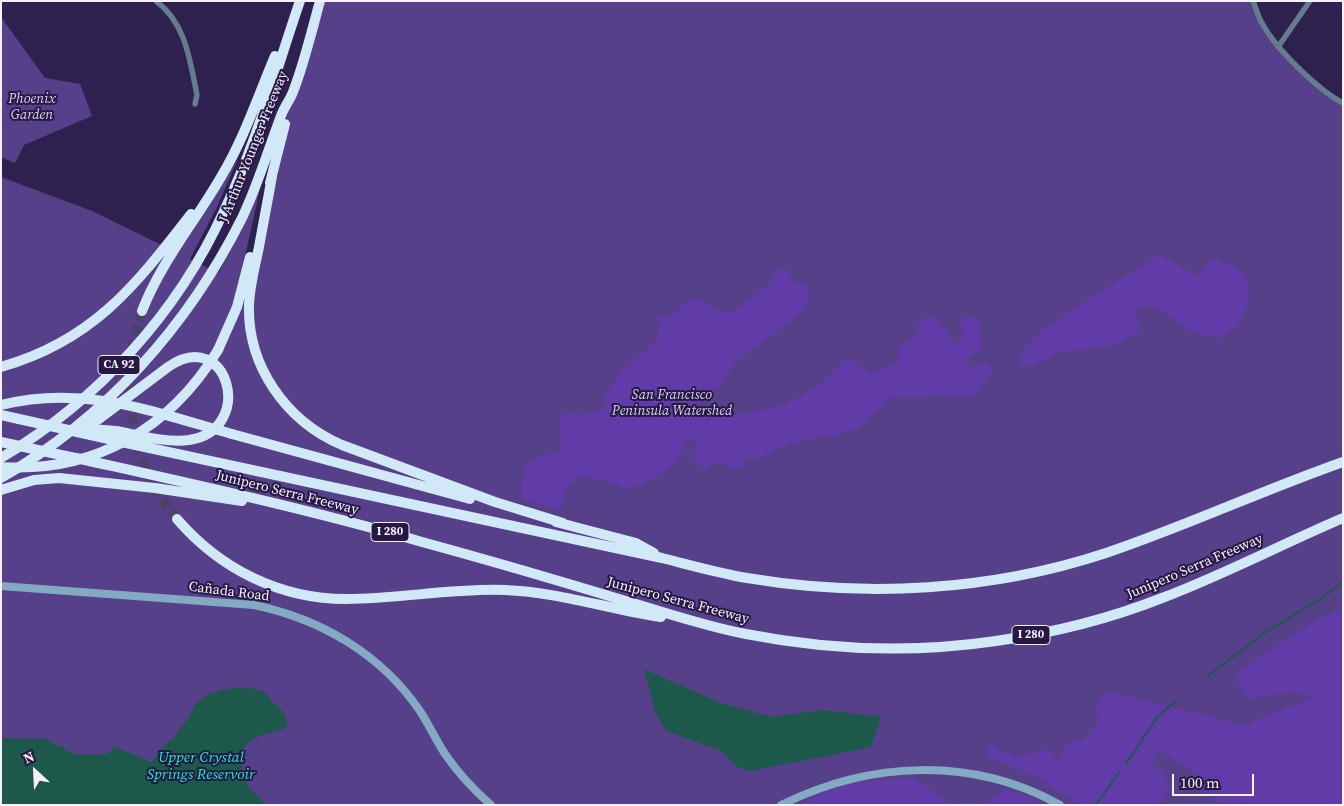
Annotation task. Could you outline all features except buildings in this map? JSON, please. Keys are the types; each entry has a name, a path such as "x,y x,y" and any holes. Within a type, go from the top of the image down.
{"highway":[{"path":"142,311 161,271 227,168 243,135 296,1"},
{"name":"J Arthur Younger Freeway","path":"1,458 54,423 100,384 141,341 184,284 214,233 236,184 300,1"},
{"name":"J Arthur Younger Freeway","path":"1,478 30,461 74,429 111,397 145,363 186,312 214,269 238,225 261,174 282,113 293,92 320,1"},
{"path":"1,467 40,467 74,461 109,449 160,419 196,383 218,350 237,307 293,92"},
{"path":"1,367 31,357 61,343 83,330 109,310 144,273 227,168"},
{"path":"272,176 252,281 250,314 253,339 260,364 283,402 307,425 342,445 495,502 636,543 662,558"},
{"path":"30,461 54,450 87,428 178,361 191,358 206,360 216,366 225,378 229,391 225,412 217,425 200,437 179,441 114,435"},
{"path":"1,405 44,398 94,398 133,406 529,516 563,523"},
{"name":"Junipero Serra Freeway","path":"1,415 58,428 114,435 745,577 816,586 864,589 912,588 984,581 1032,572 1105,553 1343,462"},
{"name":"Junipero Serra Freeway","path":"1,442 285,505 424,542 700,624 771,638 842,646 917,647 994,641 1078,625 1160,599 1343,518"},
{"path":"1,490 34,480 59,478 150,487 227,500 285,505"},
{"path":"177,519 206,549 238,570 271,586 308,596 358,599 476,591 522,591 700,624"}],"main road":[{"name":"Cañada Road","path":"1,586 254,606 286,613 317,625 362,651 399,684 419,710 453,765 478,794 491,805"},
{"path":"781,805 843,780 866,774 911,770 956,772 989,777 1021,787 1060,805"}],"street":[{"path":"156,1 174,19 184,40 197,95 195,104"},
{"path":"1253,1 1262,23 1278,47 1322,91 1343,103"},
{"path":"1278,47 1310,1"}],"green space":[{"name":"San Francisco Peninsula Watershed","path":"320,1 1253,1 1262,23 1278,47 1322,91 1343,103 1343,805 1,805 1,177 92,211 178,253 239,157 216,209 190,259 218,273 235,243 260,189 239,283 250,289 276,160 293,92"},
{"name":"Phoenix Garden","path":"1,17 45,78 80,84 92,116 24,145 15,163 1,157"},
{"path":"1158,255 1184,268 1195,277 1213,258 1238,269 1248,282 1249,291 1246,308 1238,324 1219,338 1189,331 1159,307 1138,307 1136,317 1141,331 1116,345 1061,352 1036,364 1021,368 1019,365 1024,350 1038,334 1101,290 1145,266"},
{"path":"777,267 787,270 794,283 800,282 810,285 802,312 734,363 724,377 723,385 696,407 700,414 741,414 769,409 806,393 829,377 840,364 849,359 873,374 901,360 897,349 917,334 917,324 925,317 936,318 947,332 952,344 964,340 961,321 968,316 978,319 981,350 966,358 964,362 973,368 987,362 992,368 987,380 975,394 963,398 943,394 927,397 890,397 878,412 868,414 866,424 835,436 819,437 789,444 757,459 750,457 744,460 745,466 730,468 718,461 707,467 701,467 694,459 696,439 685,441 679,457 661,474 627,489 604,480 580,476 566,488 560,510 522,498 522,477 525,468 539,457 562,452 559,416 567,413 579,415 606,409 603,398 622,371 658,340 659,316 674,315 690,298 704,301 714,310 732,312 769,285"},
{"path":"1343,608 1343,772 1341,774 1343,780 1343,805 1251,805 1249,803 1225,805 1206,793 1201,776 1159,750 1152,763 1165,772 1168,791 1159,805 1082,805 1037,777 987,756 987,744 1018,758 1049,749 1058,762 1068,743 1085,738 1100,720 1095,708 1105,691 1244,725 1314,698 1291,692 1247,699 1236,681 1240,670 1314,622"},
{"path":"914,778 950,805 795,805 846,783"},
{"path":"1005,789 1027,796 1045,805 982,805"}],"water":[{"path":"644,669 718,702 771,717 823,710 882,717 871,747 750,771 737,767 722,751 666,731 656,714"},
{"name":"Upper Crystal Springs Reservoir","path":"237,687 256,689 264,693 282,711 287,722 288,727 254,738 244,747 239,755 247,785 266,805 1,805 1,738 49,739 58,746 62,745 65,750 79,755 106,754 116,747 151,762 166,743 172,740 189,717 194,705 211,693"}],"waterway":[{"path":"1208,676 1266,632 1325,596 1343,582"},
{"path":"1126,764 1158,716 1176,701"},
{"path":"1096,805 1120,771"}],"tunnel":[{"path":"142,311 131,365 130,393 133,420 148,472 161,496 177,519"}]}
